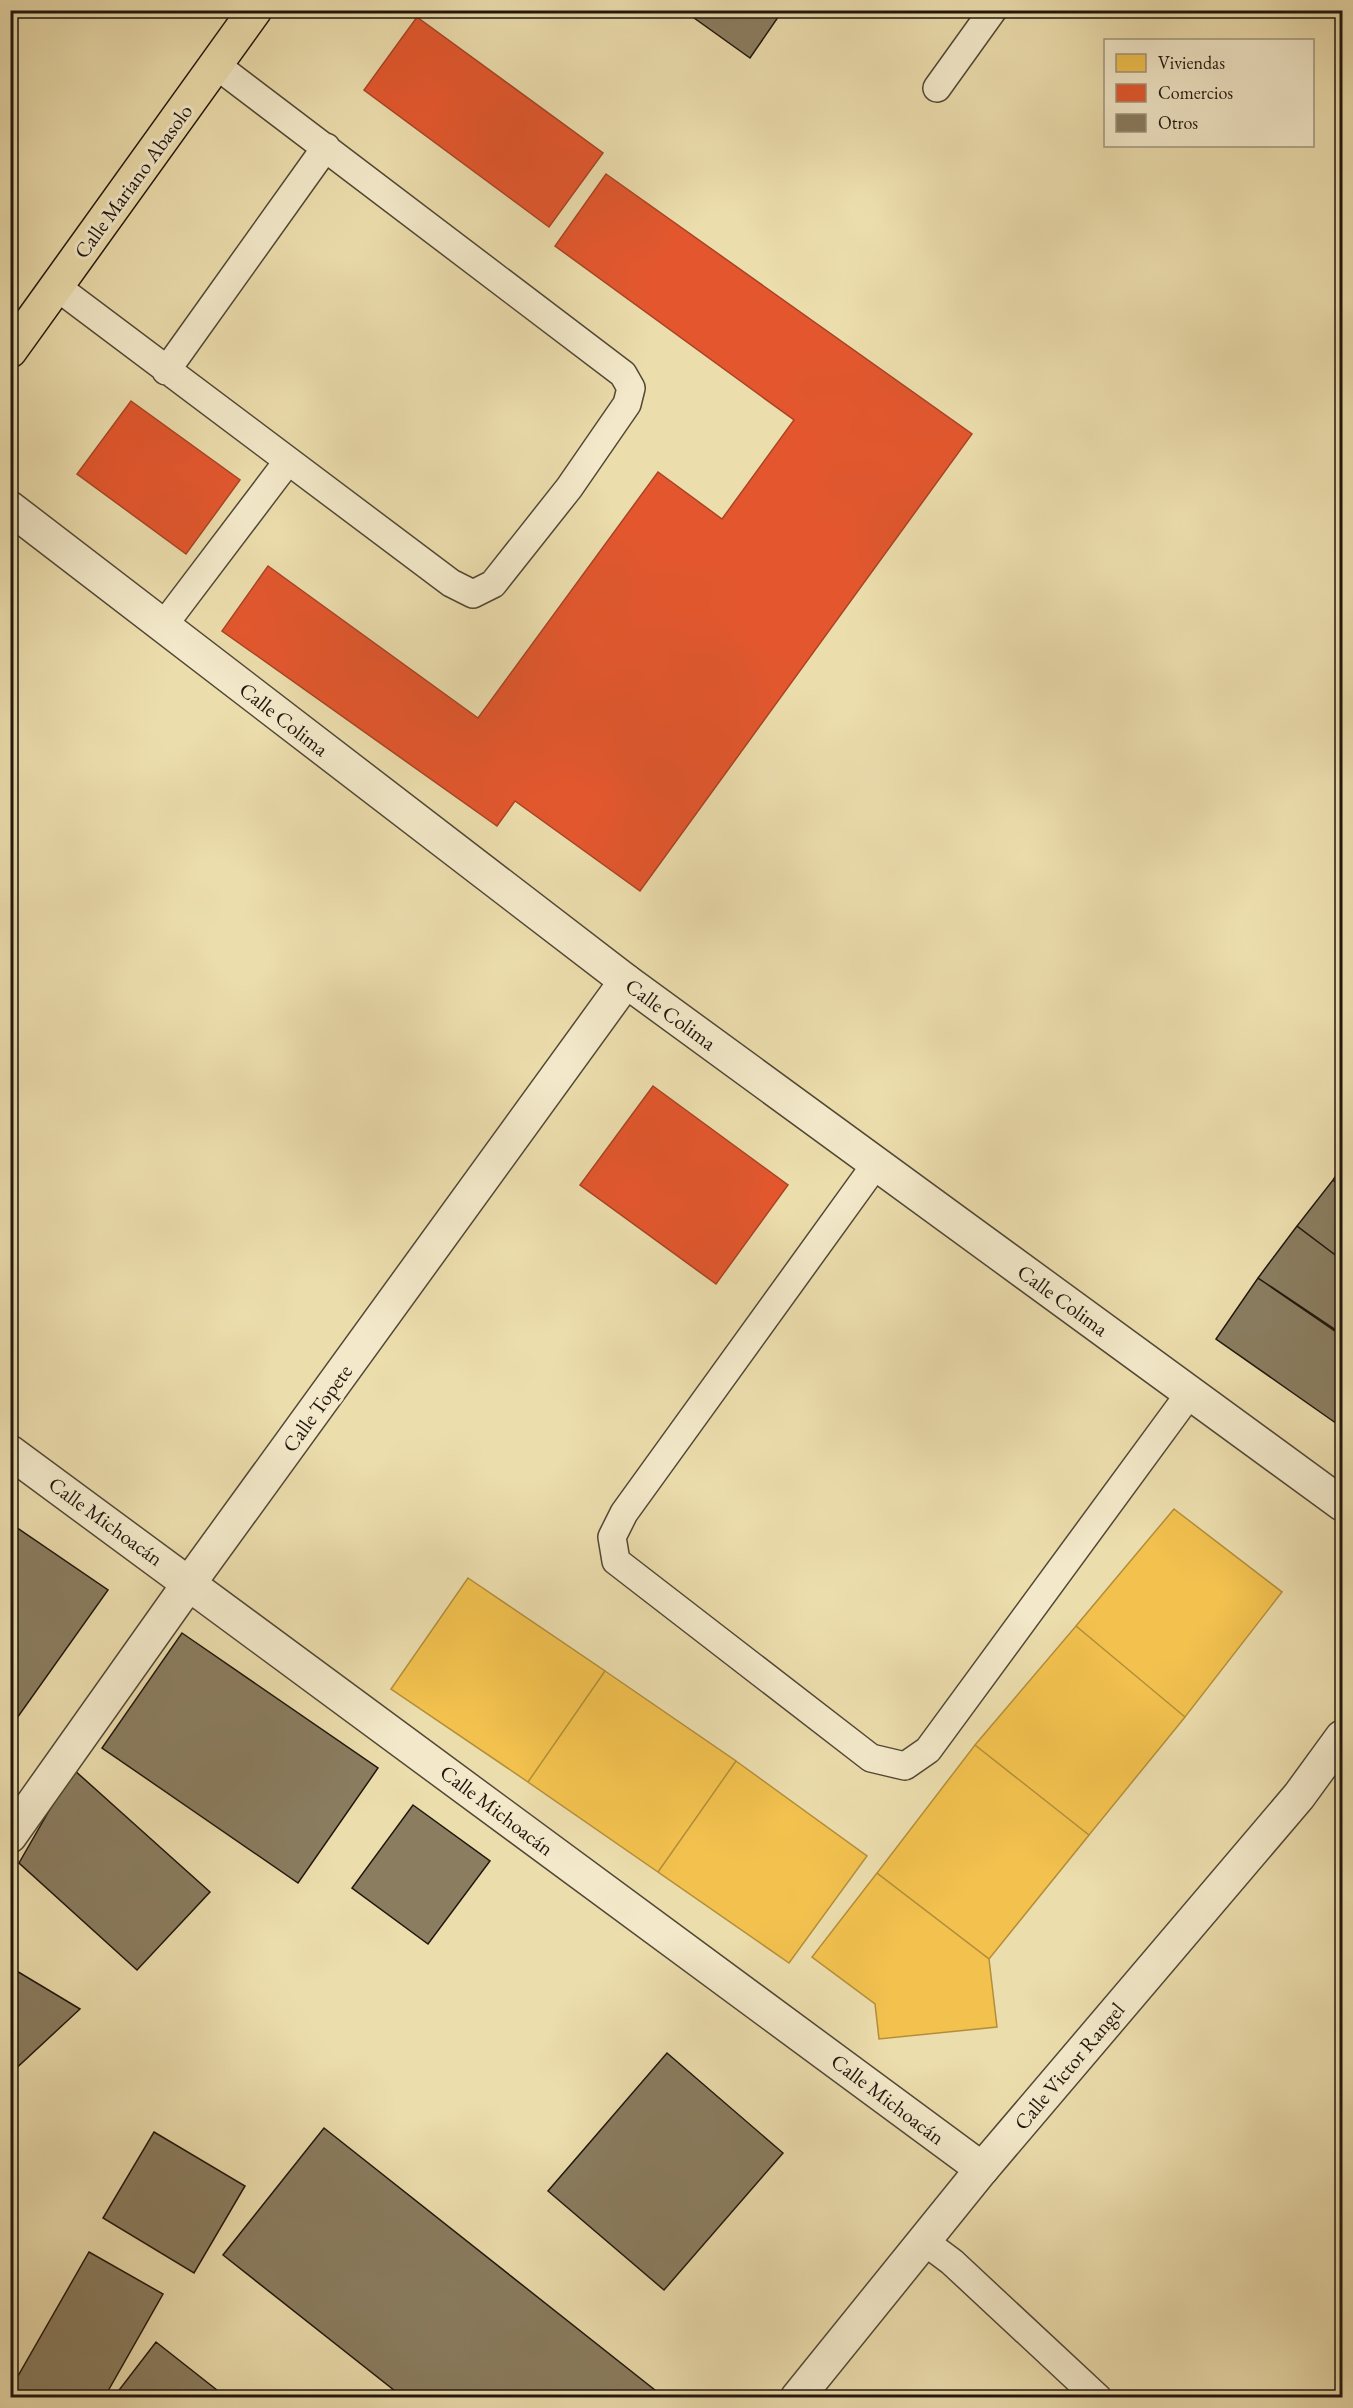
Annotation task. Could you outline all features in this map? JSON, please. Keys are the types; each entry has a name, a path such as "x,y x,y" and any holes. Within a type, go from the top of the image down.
{"main road":[{"name":"Calle Mariano Abasolo","path":"10,351 255,10"}],"street":[{"name":"Calle Colima","path":"10,508 626,981 1342,1504"},
{"name":"Calle Topete","path":"10,1836 190,1582 626,981"},
{"name":"Calle Michoacán","path":"10,1452 190,1582 982,2169"},
{"name":"Calle Victor Rangel","path":"797,2397 982,2169 1299,1796 1342,1737"}],"lane":[{"path":"937,88 993,10"},
{"path":"57,287 166,371 452,583 473,594 493,584 569,488 627,404 631,388 623,374 216,65"},
{"path":"166,371 326,147"},
{"path":"163,626 288,460"},
{"path":"876,1164 624,1513 612,1537 616,1561 871,1758 905,1766 928,1750 1190,1393"},
{"path":"924,2241 952,2262 1098,2397"}],"building: Viviendas":[{"path":"1174,1509 1282,1592 1185,1717 1076,1626"},
{"path":"468,1578 605,1671 528,1782 391,1689"},
{"path":"1076,1626 1185,1717 1089,1835 975,1745"},
{"path":"605,1671 736,1761 658,1872 528,1782"},
{"path":"975,1745 1089,1835 989,1959 877,1873"},
{"path":"736,1761 867,1856 789,1963 658,1872"},
{"path":"877,1873 989,1959 997,2027 879,2039 875,2004 812,1957"}],"building: Comercios":[{"path":"417,17 603,153 549,227 364,90"},
{"path":"606,174 972,434 640,891 515,801 497,826 222,631 268,566 478,718 658,472 722,519 794,420 555,246"},
{"path":"131,401 240,480 186,554 77,474"},
{"path":"653,1086 788,1185 716,1284 580,1185"}],"building: Otros":[{"path":"683,10 783,10 750,58"},
{"path":"1342,1166 1342,1187 1333,1180"},
{"path":"1333,1180 1342,1188 1342,1260 1297,1226"},
{"path":"1297,1226 1342,1260 1342,1334 1258,1278"},
{"path":"1258,1278 1342,1336 1342,1422 1340,1426 1216,1339"},
{"path":"10,1523 108,1590 10,1728"},
{"path":"182,1633 378,1768 298,1883 102,1748"},
{"path":"73,1769 210,1892 137,1970 19,1863"},
{"path":"413,1805 490,1861 428,1944 352,1888"},
{"path":"10,1967 80,2009 10,2074"},
{"path":"667,2053 783,2153 664,2290 548,2191"},
{"path":"324,2128 665,2398 404,2398 223,2255"},
{"path":"154,2132 245,2186 194,2273 103,2218"},
{"path":"89,2252 163,2294 104,2398 15,2398 10,2395 10,2390"},
{"path":"156,2342 227,2398 113,2398"}]}
